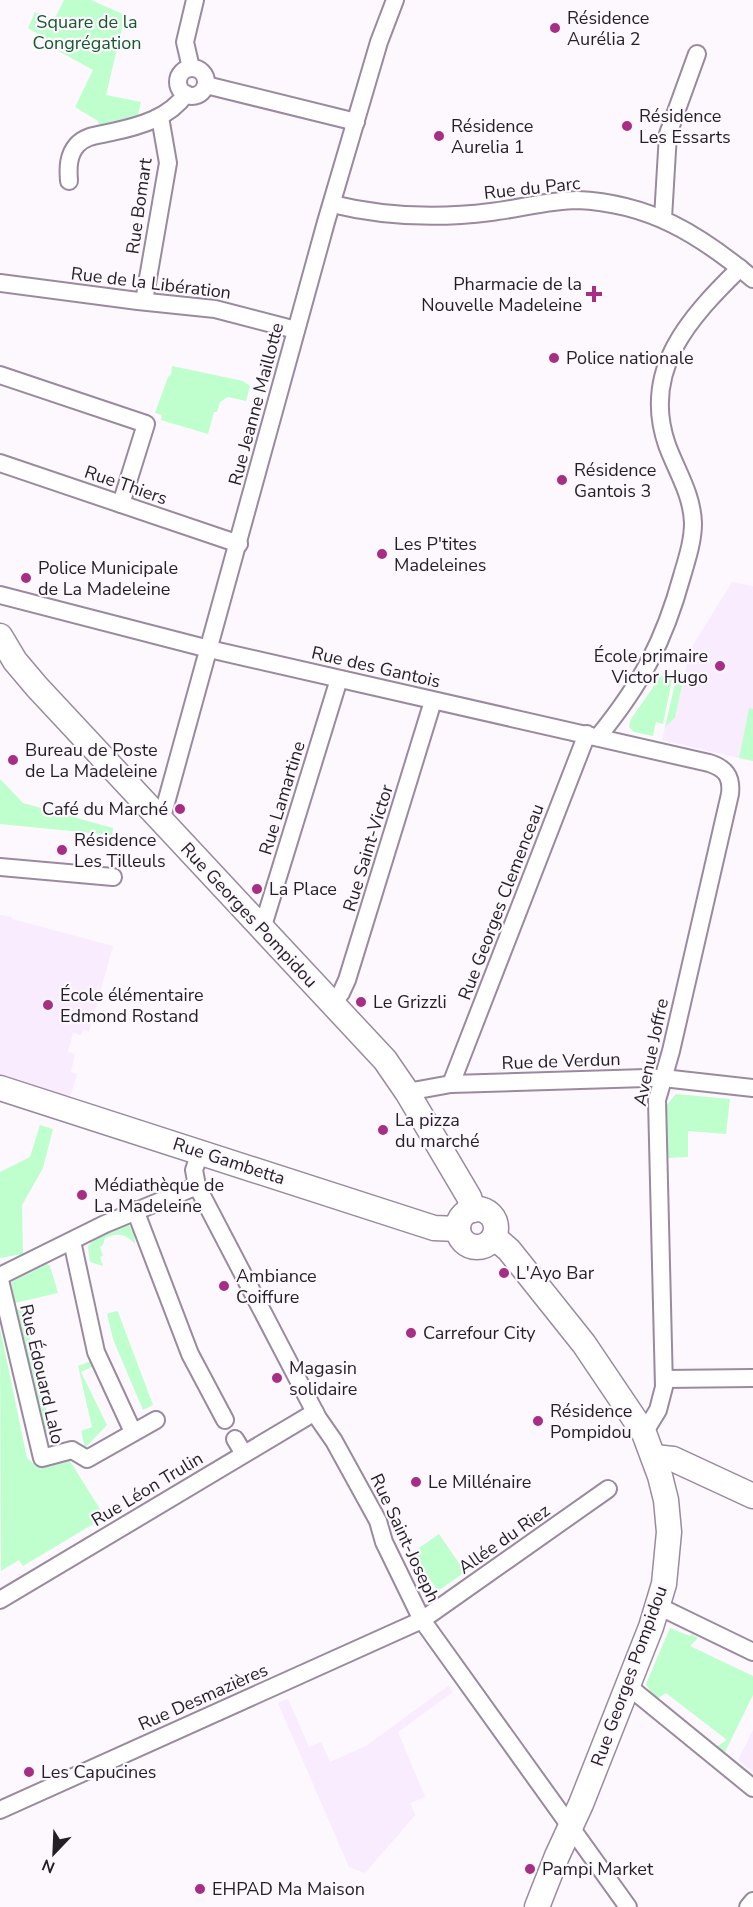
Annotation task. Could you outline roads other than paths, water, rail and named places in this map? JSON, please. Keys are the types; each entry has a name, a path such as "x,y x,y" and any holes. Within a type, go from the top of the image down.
{"street":[{"path":"191,68 185,42 195,0"},
{"name":"Rue Jeanne Maillotte","path":"161,820 332,204 381,35 396,0"},
{"path":"663,218 668,134 697,54"},
{"path":"191,68 203,73 206,85 198,94 186,94 180,88 178,79 183,72 191,68"},
{"path":"206,85 356,122"},
{"path":"69,181 70,158 82,140 160,117 178,105 186,94"},
{"name":"Rue Bomart","path":"144,301 168,164 160,117"},
{"name":"Rue du Parc","path":"332,204 382,214 427,217 490,212 575,200 620,206 663,218 718,251 747,274"},
{"name":"Rue Georges Clemenceau","path":"451,1084 592,735 635,687 657,650 681,582 693,523 689,497 668,448 659,413 662,376 674,347 715,293 747,274"},
{"name":"Rue de la Libération","path":"0,283 215,309 296,330"},
{"path":"0,375 146,424 121,504"},
{"name":"Rue Thiers","path":"0,463 238,544"},
{"name":"Rue des Gantois","path":"0,595 209,649 716,765 728,774 731,788"},
{"name":"Rue Georges Pompidou","path":"0,636 15,661 37,687 385,1060 407,1092 469,1197 473,1210"},
{"name":"Rue Lamartine","path":"262,929 339,679"},
{"name":"Rue Saint-Victor","path":"332,1004 341,993 347,980 433,701"},
{"name":"Avenue Joffre","path":"644,1433 662,1401 664,1379 656,1108 731,788"},
{"path":"0,867 112,877"},
{"name":"Rue de Verdun","path":"407,1092 451,1084 663,1078 753,1088"},
{"name":"Rue Gambetta","path":"0,1088 434,1228 458,1229"},
{"path":"197,1186 194,1170 200,1153"},
{"name":"Rue Édouard Lalo","path":"156,1420 87,1459 72,1450 42,1458 0,1278 135,1210 197,1186"},
{"name":"Rue Saint-Joseph","path":"197,1186 315,1412 334,1441 378,1521 384,1542 422,1620 628,1907"},
{"path":"135,1210 190,1354 225,1420"},
{"path":"473,1210 484,1211 492,1217 496,1227 494,1237 485,1246 473,1247 463,1240 458,1229 462,1217 473,1210"},
{"name":"Rue Georges Pompidou","path":"494,1237 509,1250 584,1344 644,1433 654,1457 666,1500 669,1532 666,1572 658,1606 628,1686 556,1856 537,1907"},
{"path":"72,1241 96,1352 133,1432"},
{"path":"664,1379 753,1378"},
{"name":"Rue Léon Trulin","path":"0,1600 315,1412"},
{"path":"235,1439 244,1454"},
{"path":"654,1457 673,1459 753,1496"},
{"name":"Allée du Riez","path":"422,1620 608,1489"},
{"path":"658,1606 753,1652"},
{"name":"Rue Desmazières","path":"0,1810 422,1620"},
{"path":"628,1686 753,1788"},
{"path":"748,1907 753,1901"}],"place":[{"name":"Résidence Aurélia 2","path":"555,28"},
{"name":"Résidence Les Essarts","path":"627,126"},
{"name":"Résidence Aurelia 1","path":"439,136"},
{"name":"Pharmacie de la Nouvelle Madeleine","path":"594,294"},
{"name":"Police nationale","path":"554,358"},
{"name":"Résidence Gantois 3","path":"562,480"},
{"name":"Les P'tites Madeleines","path":"382,554"},
{"name":"Police Municipale de La Madeleine","path":"26,578"},
{"name":"École primaire Victor Hugo","path":"720,666"},
{"name":"Bureau de Poste de La Madeleine","path":"13,760"},
{"name":"Café du Marché","path":"180,809"},
{"name":"Résidence Les Tilleuls","path":"62,850"},
{"name":"La Place","path":"257,889"},
{"name":"Le Grizzli","path":"361,1002"},
{"name":"École élémentaire Edmond Rostand","path":"48,1005"},
{"name":"La pizza du marché","path":"383,1130"},
{"name":"Médiathèque de La Madeleine","path":"82,1195"},
{"name":"L'Ayo Bar","path":"504,1273"},
{"name":"Ambiance Coiffure","path":"224,1286"},
{"name":"Carrefour City","path":"411,1333"},
{"name":"Magasin solidaire","path":"277,1378"},
{"name":"Résidence Pompidou","path":"538,1421"},
{"name":"Le Millénaire","path":"416,1482"},
{"name":"Les Capucines","path":"29,1772"},
{"name":"Pampi Market","path":"530,1869"},
{"name":"EHPAD Ma Maison","path":"200,1889"}],"park label":[{"name":"Square de la Congrégation","path":"87,32"}]}
